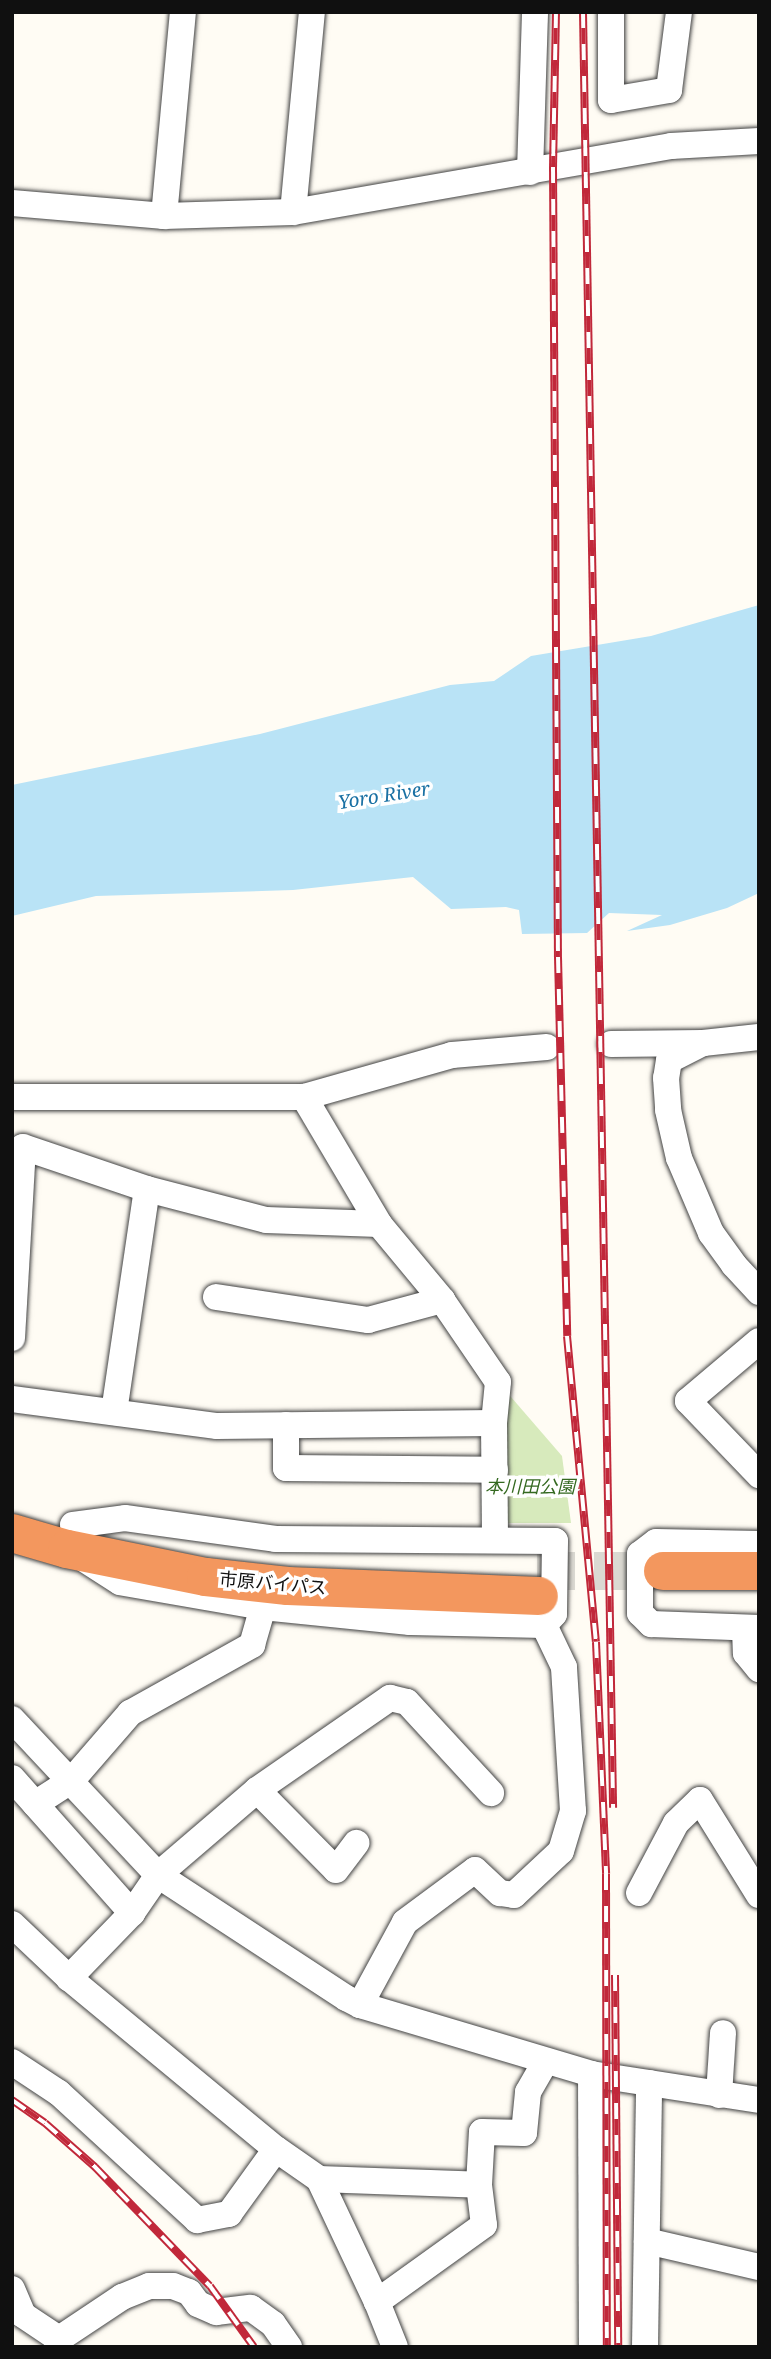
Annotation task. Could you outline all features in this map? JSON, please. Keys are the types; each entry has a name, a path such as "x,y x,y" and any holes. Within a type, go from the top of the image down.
{"highway":[{"name":"市原バイパス","path":"12,1508 70,1537 206,1577 288,1586 540,1597"},
{"name":"市原バイパス","path":"12,1533 70,1537"},
{"path":"754,1618 663,1583 759,1571"}],"street":[{"path":"164,216 183,12"},
{"path":"293,212 312,12"},
{"path":"530,172 534,12"},
{"path":"611,12 611,100 669,90 679,12"},
{"path":"12,203 164,216 293,212 671,146 759,141"},
{"path":"611,1044 703,1043 759,1037"},
{"path":"703,1043 669,1060 666,1078 668,1110 679,1158 711,1233 734,1265 759,1292"},
{"path":"12,1097 304,1097 452,1055 547,1046"},
{"path":"304,1097 379,1224 442,1300 498,1382 494,1423 495,1539"},
{"path":"12,1338 23,1147 147,1189 266,1220 379,1224"},
{"path":"114,1412 147,1189"},
{"path":"216,1297 368,1320 442,1300"},
{"path":"759,1341 688,1401 759,1475"},
{"path":"12,1399 217,1426 494,1423"},
{"path":"286,1425 286,1468 495,1470"},
{"path":"125,1518 276,1539 555,1541 554,1614 540,1597 410,1622 263,1606 120,1582 70,1537 125,1518"},
{"path":"759,1544 656,1542 640,1554 640,1613 651,1624 754,1618 746,1653 759,1669"},
{"path":"360,2005 405,1922 475,1870 500,1893 514,1895 561,1851 573,1811 564,1667 540,1597"},
{"path":"36,1804 72,1780 130,1713 251,1645 263,1606"},
{"path":"69,1978 132,1913 158,1875 257,1790 390,1698 407,1702 491,1793"},
{"path":"12,1718 158,1875 360,2005 591,2074 759,2101"},
{"path":"12,1778 132,1913"},
{"path":"257,1790 335,1870 356,1843"},
{"path":"639,1893 676,1823 700,1800 759,1895"},
{"path":"12,1924 69,1978 276,2149 319,2179 377,2301 395,2347"},
{"path":"719,2095 723,2033"},
{"path":"12,2062 59,2094 197,2220 229,2214 276,2149"},
{"path":"377,2301 484,2225 479,2185 482,2132 524,2133 528,2092 545,2062"},
{"path":"591,2074 592,2347"},
{"path":"645,2347 649,2082"},
{"path":"319,2179 479,2185"},
{"path":"647,2241 759,2267"},
{"path":"12,2289 23,2315 58,2343 122,2297 149,2286 173,2286 189,2292 198,2304 216,2312 251,2308 273,2324 289,2347"}],"green space":[{"name":"本川田公園","path":"498,1382 562,1456 571,1523 494,1523"}],"water":[{"name":"Yoro River","path":"759,605 759,893 727,908 670,925 627,931 662,915 609,913 587,933 522,934 519,910 506,907 451,909 413,877 293,890 96,896 12,916 12,785 260,734 450,685 494,681 531,656 651,636"}],"tunnel":[{"path":"537,1571 663,1571"}],"railway":[{"path":"556,12 553,167 558,957 567,1336 596,1642 606,1874 607,2347"},
{"path":"583,12 613,1808"},
{"path":"615,1975 618,2347"},
{"path":"12,2100 45,2123 95,2167 210,2286 254,2347"}]}
